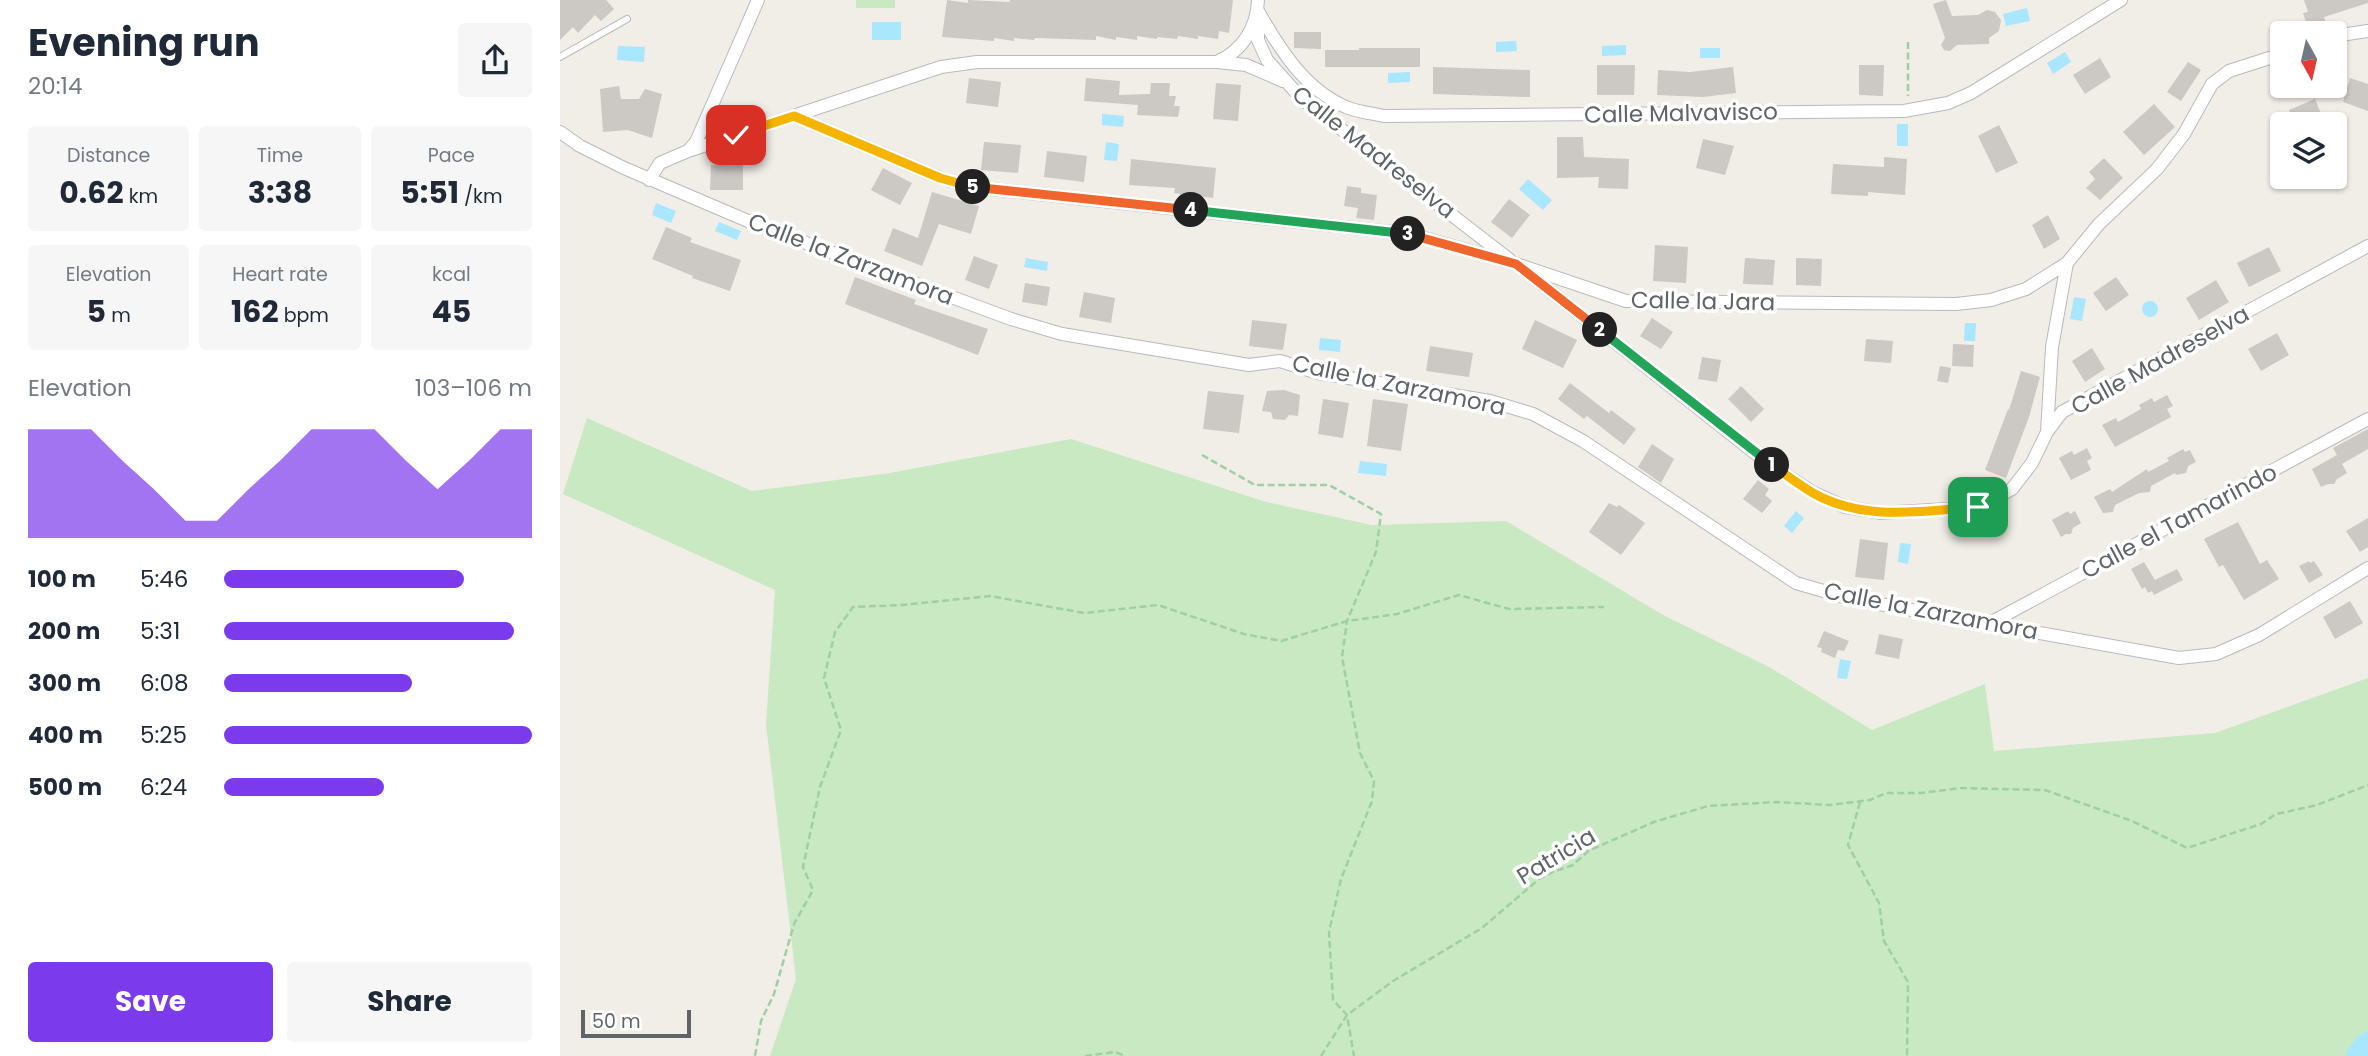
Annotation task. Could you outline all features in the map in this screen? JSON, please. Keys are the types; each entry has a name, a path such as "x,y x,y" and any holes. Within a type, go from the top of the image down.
{"street":[{"path":"688,151 696,142 758,0"},
{"name":"Calle Malvavisco","path":"1258,5 1275,40 1301,74 1325,95 1347,108 1384,116 1909,110 1948,103 1971,93 2121,0"},
{"path":"1217,62 1230,57 1247,38 1258,5"},
{"name":"Calle Madreselva","path":"1258,5 1258,40 1267,60 1301,98 1765,461 1814,493 1845,507 1882,513 1978,507 2012,489 2032,463 2047,432 2062,412 2368,246"},
{"path":"2347,34 2368,31"},
{"name":"Calle la Jara","path":"794,116 940,178 973,187 1410,234 1516,264 1626,302 1956,304 1991,300 2026,289 2067,262 2099,225 2157,169 2184,134 2212,84 2229,71 2270,58"},
{"name":"Calle Madreselva","path":"649,180 660,163 688,151 941,67 977,62 1217,62 1246,65 1287,83"},
{"name":"Calle la Zarzamora","path":"560,132 580,146 649,180 755,224 1011,319 1062,334 1249,365 1280,361 1318,373 1490,401 1533,414 1583,442 1796,583 1851,599 2179,658 2216,654 2259,635 2368,568"},
{"path":"2047,432 2052,347 2067,262"},
{"name":"Calle el Tamarindo","path":"1990,623 2368,419"}],"lane":[{"path":"560,57 627,19"},
{"path":"710,110 720,123 736,135"}],"path":[{"path":"1908,43 1909,110"},
{"path":"1202,455 1255,485 1329,485 1381,513 1376,552 1347,621 1342,657 1360,753 1374,780 1372,801 1341,879 1329,932 1333,1000 1347,1015 1354,1056"},
{"path":"755,1056 761,1021 774,994 794,924 813,890 803,867 820,787 841,730 824,678 835,632 853,607 990,596 1084,613 1158,605 1244,634 1281,641 1347,621 1396,614 1459,595 1509,609 1604,607"},
{"name":"Patricia","path":"1321,1056 1347,1015 1393,981 1482,928 1539,880 1573,865 1588,852 1654,822 1708,806 1776,802 1830,806 1860,802 1886,793 1921,793 1961,788 2045,789 2132,821 2187,848 2261,824 2276,814 2317,805 2368,785"},
{"path":"1860,802 1848,845 1879,903 1884,941 1908,982 1907,1056"},
{"path":"1085,1056 1115,1052 1125,1056"}],"green space":[{"path":"856,0 895,0 895,8 856,8"},
{"path":"587,418 752,491 890,473 1071,439 1266,502 1372,525 1506,521 1663,615 1771,668 1872,730 1985,684 1994,751 2215,733 2368,678 2368,1056 770,1056 796,979 766,724 775,590 563,494"}],"water":[{"path":"2027,8 2030,21 2006,26 2003,14"},
{"path":"872,22 901,22 901,40 872,40"},
{"path":"1516,41 1517,51 1496,52 1496,42"},
{"path":"1626,45 1626,55 1602,56 1602,46"},
{"path":"618,46 645,47 644,62 617,60"},
{"path":"1700,48 1720,48 1720,58 1700,58"},
{"path":"2065,52 2071,62 2053,74 2047,63"},
{"path":"1410,72 1410,82 1388,83 1388,73"},
{"path":"1102,114 1124,116 1123,127 1102,125"},
{"path":"1897,124 1908,124 1908,146 1897,146"},
{"path":"1106,142 1119,144 1117,161 1104,160"},
{"path":"1528,179 1552,200 1543,210 1519,189"},
{"path":"656,203 676,211 671,223 652,215"},
{"path":"719,222 741,231 737,240 715,231"},
{"path":"1026,258 1048,262 1047,271 1024,267"},
{"path":"2074,297 2086,299 2082,321 2070,319"},
{"path":"2147,301 2153,301 2158,309 2156,315 2147,317 2142,312 2142,306"},
{"path":"1965,323 1976,323 1975,341 1964,341"},
{"path":"1320,338 1341,340 1340,352 1319,350"},
{"path":"1360,461 1387,464 1386,476 1358,473"},
{"path":"1796,511 1804,518 1792,533 1784,526"},
{"path":"1900,543 1911,544 1908,564 1898,562"},
{"path":"1840,659 1851,661 1847,679 1837,678"}],"building":[{"path":"560,0 606,0 614,9 601,21 595,15 578,33 573,27 560,40"},
{"path":"947,0 968,3 968,0 1233,0 1229,33 1219,31 1218,39 1178,36 1177,39 1157,39 1137,36 1137,40 1116,37 1116,40 1096,36 1096,40 1014,38 1014,41 994,38 994,41 942,37"},
{"path":"1946,0 1952,16 1978,15 1987,10 1995,12 2001,20 1999,31 1989,38 1989,44 1957,45 1950,51 1944,50 1941,45 1945,38 1933,4"},
{"path":"2304,0 2368,0 2368,3 2324,17 2325,21 2306,21 2303,13 2308,12"},
{"path":"1294,32 1321,32 1321,49 1294,48"},
{"path":"1420,48 1420,67 1325,67 1325,50"},
{"path":"2100,58 2111,77 2085,94 2073,75"},
{"path":"2188,62 2201,70 2181,101 2167,92"},
{"path":"1597,65 1635,65 1634,95 1597,95"},
{"path":"1859,65 1884,65 1883,96 1859,95"},
{"path":"1433,67 1530,70 1530,97 1433,94"},
{"path":"1733,67 1736,93 1703,97 1657,95 1658,70 1690,72"},
{"path":"969,78 1001,82 998,107 966,103"},
{"path":"1086,78 1120,81 1119,95 1150,94 1151,83 1170,83 1169,96 1176,96 1174,106 1180,106 1178,117 1137,115 1138,105 1084,101"},
{"path":"2350,78 2368,84 2368,111 2343,102 2347,98"},
{"path":"1216,83 1241,85 1238,121 1213,119"},
{"path":"619,86 621,99 639,99 645,89 662,94 652,138 628,130 603,132 600,89"},
{"path":"2315,99 2320,112 2290,112 2289,110"},
{"path":"2154,104 2175,127 2144,155 2123,132"},
{"path":"1999,125 2018,163 1996,173 1978,136"},
{"path":"1557,137 1583,137 1584,157 1629,159 1628,189 1598,188 1599,177 1557,178"},
{"path":"1703,139 1734,146 1725,175 1696,168"},
{"path":"984,142 1021,145 1018,173 981,170"},
{"path":"1047,151 1087,156 1084,182 1044,177"},
{"path":"1884,157 1907,159 1905,195 1868,192 1868,196 1831,194 1833,164 1884,167"},
{"path":"2104,158 2123,178 2100,200 2086,188 2095,179 2089,172"},
{"path":"1131,159 1216,168 1213,198 1174,193 1175,188 1129,185"},
{"path":"711,165 743,165 743,190 710,190"},
{"path":"883,168 912,183 900,205 871,190"},
{"path":"1347,186 1361,188 1361,193 1377,195 1374,220 1356,218 1358,208 1344,206"},
{"path":"932,192 979,206 971,234 939,224 922,266 884,251 893,228 918,238"},
{"path":"1509,199 1530,215 1512,238 1491,222"},
{"path":"2048,215 2060,239 2044,249 2032,225"},
{"path":"666,227 692,238 690,242 741,260 730,291 692,278 693,276 652,259"},
{"path":"1655,245 1688,247 1686,283 1653,281"},
{"path":"2269,247 2281,271 2249,287 2237,263"},
{"path":"974,256 998,265 989,289 965,280"},
{"path":"1745,258 1775,260 1773,285 1743,284"},
{"path":"1796,258 1822,259 1821,286 1796,285"},
{"path":"855,277 916,300 914,304 988,329 978,355 845,304"},
{"path":"2116,277 2129,295 2106,311 2093,293"},
{"path":"2216,280 2229,302 2199,320 2186,298"},
{"path":"1025,283 1050,287 1047,306 1022,302"},
{"path":"1084,292 1115,298 1111,323 1079,317"},
{"path":"1652,318 1673,332 1661,349 1640,336"},
{"path":"1252,320 1287,324 1283,350 1249,346"},
{"path":"1535,320 1577,340 1563,368 1522,349"},
{"path":"2277,333 2289,355 2261,371 2248,349"},
{"path":"1866,339 1893,341 1891,363 1864,361"},
{"path":"1953,344 1974,345 1973,367 1952,366"},
{"path":"1430,346 1473,353 1469,377 1426,371"},
{"path":"2092,348 2105,369 2085,382 2072,361"},
{"path":"1702,357 1721,360 1717,382 1698,379"},
{"path":"1940,366 1951,368 1948,383 1937,381"},
{"path":"2021,371 2040,377 2029,417 2006,478 1985,470"},
{"path":"1570,383 1609,413 1611,410 1636,429 1624,445 1587,416 1584,419 1558,399"},
{"path":"1741,386 1764,409 1751,422 1728,399"},
{"path":"1284,390 1300,395 1298,416 1289,415 1285,420 1273,419 1271,412 1262,411 1267,391"},
{"path":"1208,391 1244,395 1239,433 1203,429"},
{"path":"2167,395 2173,406 2167,409 2171,417 2115,447 2102,425 2116,418 2118,422 2141,409 2139,405 2152,398 2154,402"},
{"path":"1323,399 1349,403 1343,438 1318,434"},
{"path":"1373,399 1408,404 1401,451 1367,446"},
{"path":"2368,429 2368,449 2342,464 2333,448"},
{"path":"1652,444 1674,459 1661,483 1638,467"},
{"path":"2087,448 2092,458 2087,461 2091,470 2071,480 2059,458 2072,451 2074,455"},
{"path":"2183,449 2185,452 2190,450 2196,462 2188,466 2186,473 2175,473 2151,486 2150,492 2139,493 2115,505 2113,512 2103,513 2094,497 2110,489 2112,492 2147,469 2148,472 2169,461 2167,458"},
{"path":"2337,455 2347,473 2334,484 2321,487 2312,469"},
{"path":"1758,480 1769,489 1765,495 1772,501 1762,513 1743,499"},
{"path":"1609,503 1617,507 1619,505 1645,523 1621,555 1589,532"},
{"path":"2068,511 2070,514 2075,511 2081,523 2073,528 2071,534 2061,537 2052,520"},
{"path":"2368,518 2368,547 2360,552 2346,531"},
{"path":"2238,522 2260,564 2267,560 2279,579 2244,600 2223,565 2219,567 2204,539"},
{"path":"1860,539 1888,543 1884,580 1855,577"},
{"path":"2314,561 2323,575 2309,583 2299,566"},
{"path":"2144,562 2155,580 2177,569 2183,580 2154,595 2152,591 2148,593 2145,587 2142,589 2131,569"},
{"path":"2350,601 2363,623 2335,639 2323,617"},
{"path":"1824,631 1849,641 1844,651 1838,650 1835,658 1821,652 1822,648 1817,647"},
{"path":"1879,634 1903,639 1899,659 1875,654"}],"waterway":[{"path":"2359,1056 2368,1045"}],"route":[{"path":"736,135 794,116 940,178 973,187 1410,234 1516,264 1765,461 1814,493 1845,507 1882,513 1978,507"}]}
